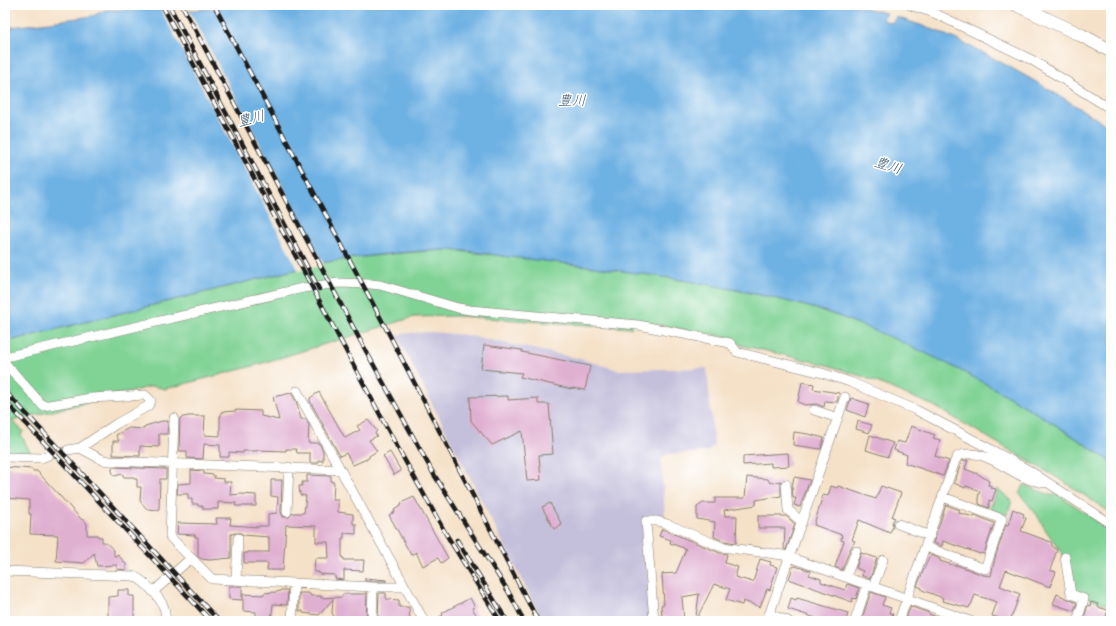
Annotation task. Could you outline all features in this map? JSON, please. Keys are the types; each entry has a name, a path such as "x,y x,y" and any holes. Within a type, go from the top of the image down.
{"main road":[{"path":"1017,5 1111,51"}],"street":[{"path":"910,5 934,13 1032,60 1111,109"},
{"path":"5,357 303,288 338,283 380,285 458,308 470,310 638,325 730,343 737,352 822,373 916,410 966,436 1030,471 1111,524"},
{"path":"5,363 43,406 111,396 146,395 148,397 150,401 148,406 116,424 80,448 68,450"},
{"path":"297,391 424,621"},
{"path":"788,621 768,618 845,397"},
{"path":"814,410 838,418"},
{"path":"174,418 174,456 172,464 170,538 212,579 373,587 405,587"},
{"path":"80,448 103,460 341,470"},
{"path":"899,621 958,456 968,453 981,455 1029,480 1052,485"},
{"path":"5,457 41,458 48,455"},
{"path":"287,512 289,468"},
{"path":"786,484 788,510 802,522"},
{"path":"926,547 985,569 1002,519 943,497"},
{"path":"654,621 646,521 657,521 667,524 722,547 762,551 790,557 965,620"},
{"path":"898,524 930,536"},
{"path":"236,580 238,538"},
{"path":"846,577 856,551"},
{"path":"1065,557 1071,594 1084,599 1077,621"},
{"path":"153,592 191,558"},
{"path":"855,621 883,560"},
{"path":"5,571 133,576 138,578 162,603 165,610 165,621"},
{"path":"292,621 294,583"},
{"path":"372,621 373,587"}],"shaded area":[{"path":"431,332 465,335 581,359 618,370 707,368 714,446 707,452 668,454 661,458 665,517 644,518 652,621 543,621 397,335"}],"green space":[{"path":"449,250 588,266 727,288 775,298 823,311 899,340 973,376 1044,418 1111,462 1111,513 1061,480 934,406 864,377 827,365 740,345 733,338 632,321 631,328 457,316 414,317 253,366 165,389 153,386 12,421 23,431 21,435 32,455 5,453 5,342 326,262 388,254"},
{"path":"1024,485 1053,496 1056,493 1111,530 1111,606 1072,592 1063,555 1037,515 1019,493"},
{"path":"998,489 1012,501 1007,515 990,509"}],"water":[{"name":"豊川","path":"241,5 243,7 267,5 853,5 886,13 883,20 892,23 896,17 939,32 983,53 1048,89 1111,128 1111,462 1031,410 948,364 890,337 829,313 768,297 688,281 596,267 470,251 416,251 326,262 5,342 5,28 93,16 105,10 152,9 182,11 230,7"}],"pier":[{"path":"160,8 188,8 324,265 299,271"}],"building":[{"path":"484,345 522,350 522,352 590,366 585,390 571,389 520,377 522,373 481,369"},
{"path":"802,382 814,384 813,389 839,393 837,402 825,401 824,407 816,404 805,405 798,402"},
{"path":"319,392 345,438 360,430 357,426 368,420 377,431 375,433 377,436 369,440 377,451 369,456 369,458 353,465 346,453 340,456 310,401 310,398"},
{"path":"291,393 296,401 301,419 306,419 309,425 308,443 319,443 323,451 323,461 318,460 318,463 310,463 310,453 297,453 296,449 286,449 286,451 243,451 243,453 229,452 229,457 220,457 220,445 204,444 203,459 187,458 187,451 179,451 180,418 188,416 205,416 204,435 220,436 221,412 236,410 261,411 261,416 279,420 273,397"},
{"path":"508,396 508,400 538,398 538,404 549,404 553,454 539,455 541,480 527,481 522,431 492,445 471,421 470,397"},
{"path":"851,398 869,404 865,417 847,410"},
{"path":"162,421 168,421 167,434 159,434 159,447 140,446 140,456 113,455 113,441 119,441 116,435 129,428 144,429 145,426"},
{"path":"858,421 872,425 869,433 856,429"},
{"path":"911,426 935,435 933,438 940,440 935,456 949,461 943,476 905,463 907,455 894,450 897,441 905,443"},
{"path":"794,432 824,438 821,449 793,445"},
{"path":"870,435 893,443 888,457 866,450"},
{"path":"390,452 401,471 394,475 383,456"},
{"path":"788,453 789,466 771,467 771,463 743,465 743,456"},
{"path":"968,460 965,469 978,474 989,481 988,485 991,486 991,488 996,489 992,501 989,500 989,508 979,504 978,497 980,491 966,486 965,488 954,483 962,461"},
{"path":"5,467 32,469 33,471 37,471 81,519 85,521 87,524 87,535 98,535 98,537 102,537 102,542 105,542 114,550 114,556 117,556 117,554 126,564 126,570 117,569 117,565 97,566 94,553 84,563 56,561 58,535 30,534 31,514 29,514 29,500 5,498"},
{"path":"112,467 166,469 166,479 160,479 159,510 147,509 140,501 141,487 137,487 137,479 134,479 134,477 123,477 123,474 114,476"},
{"path":"191,470 204,471 204,474 214,475 214,478 224,479 224,482 231,482 230,495 256,495 256,506 235,506 236,503 218,502 218,509 203,509 203,506 192,504 192,499 188,499 188,494 177,494 178,484 191,483"},
{"path":"307,475 331,476 331,482 334,482 333,500 338,500 338,512 353,514 353,524 356,524 356,534 344,533 344,538 342,538 342,558 344,558 344,560 364,560 363,571 344,570 344,580 335,579 335,575 319,574 319,572 314,572 315,558 329,558 328,542 316,542 316,526 286,525 283,570 267,570 268,563 244,563 244,553 269,552 269,537 243,535 241,533 231,534 231,558 210,560 201,559 198,556 198,537 195,537 195,535 177,534 178,523 217,524 216,518 231,518 230,525 259,527 268,526 268,514 277,513 278,497 271,496 271,480 282,480 281,512 283,517 289,517 293,513 304,513 306,496 300,495 299,486 302,486 302,482 307,482"},
{"path":"747,477 768,479 770,483 781,481 781,496 756,500 756,505 724,510 725,516 737,516 736,543 724,541 714,537 715,522 697,519 697,507 703,503 715,503 715,498 745,498"},
{"path":"794,477 810,480 800,507 794,505 796,498 793,498 792,486"},
{"path":"831,486 837,488 838,486 876,499 881,486 901,493 892,517 895,518 892,522 893,526 890,533 859,520 852,540 855,541 850,549 842,570 835,567 844,541 841,540 842,535 814,525 823,495 828,496"},
{"path":"414,497 448,558 441,563 438,558 423,566 416,552 411,555 389,515 395,512 394,510 402,505 401,503"},
{"path":"550,503 562,525 554,529 542,507"},
{"path":"946,505 960,510 959,513 974,517 974,515 994,523 984,554 980,554 943,541 942,546 933,543"},
{"path":"1013,509 1024,514 1023,517 1026,518 1021,531 1051,542 1052,546 1057,550 1050,570 1056,572 1050,587 1006,570 1000,586 1020,594 1010,621 992,616 997,602 975,595 969,608 942,601 943,598 922,590 922,588 917,586 929,557 932,555 940,559 940,561 983,575 991,576 1006,524 1008,525"},
{"path":"758,516 786,516 795,524 786,550 784,549 785,528 758,528"},
{"path":"662,529 720,553 727,554 725,563 738,567 735,577 753,582 760,559 771,562 770,565 777,567 770,590 767,589 760,607 743,601 742,605 726,600 730,589 714,584 697,618 699,594 682,597 684,621 667,621 667,617 662,617 661,605 664,604 662,574 676,573 686,549 670,543 671,540 659,536"},
{"path":"861,553 877,558 870,579 862,576 863,571 856,568"},
{"path":"795,566 811,571 809,575 821,579 821,582 845,590 847,584 859,588 856,599 853,598 852,602 789,579 793,567"},
{"path":"365,578 387,580 387,581 365,581"},
{"path":"229,586 242,586 242,600 229,599"},
{"path":"118,590 129,590 129,596 134,596 134,621 108,621 108,597 118,596"},
{"path":"288,590 287,605 273,604 271,621 256,621 256,612 243,611 243,594 263,595 264,593"},
{"path":"871,592 885,597 882,605 891,608 889,613 893,614 891,621 861,621"},
{"path":"299,593 309,593 311,596 321,596 321,598 342,597 343,594 367,593 366,621 340,621 340,617 334,617 332,613 333,599 319,615 303,613 303,611 299,611"},
{"path":"379,593 386,593 386,599 399,600 399,607 409,607 410,621 378,621"},
{"path":"1057,594 1077,603 1074,611 1053,604"},
{"path":"470,598 475,607 472,608 480,621 432,621 443,615 442,613"},
{"path":"791,598 796,600 797,598 848,613 846,621 818,621 816,618 788,609"},
{"path":"1091,602 1098,604 1098,607 1108,610 1105,620 1099,618 1098,621 1083,621 1088,605 1090,606"},
{"path":"912,607 929,613 944,621 905,621 910,608"}],"tunnel":[{"path":"49,455 68,450"}],"railway":[{"path":"162,5 394,441 446,534 500,621"},
{"path":"169,5 319,289"},
{"path":"182,5 360,340 433,473 508,591 524,621"},
{"path":"214,5 388,332 538,621"},
{"path":"5,391 219,621"},
{"path":"5,401 211,621"},
{"path":"457,540 507,621"}]}
